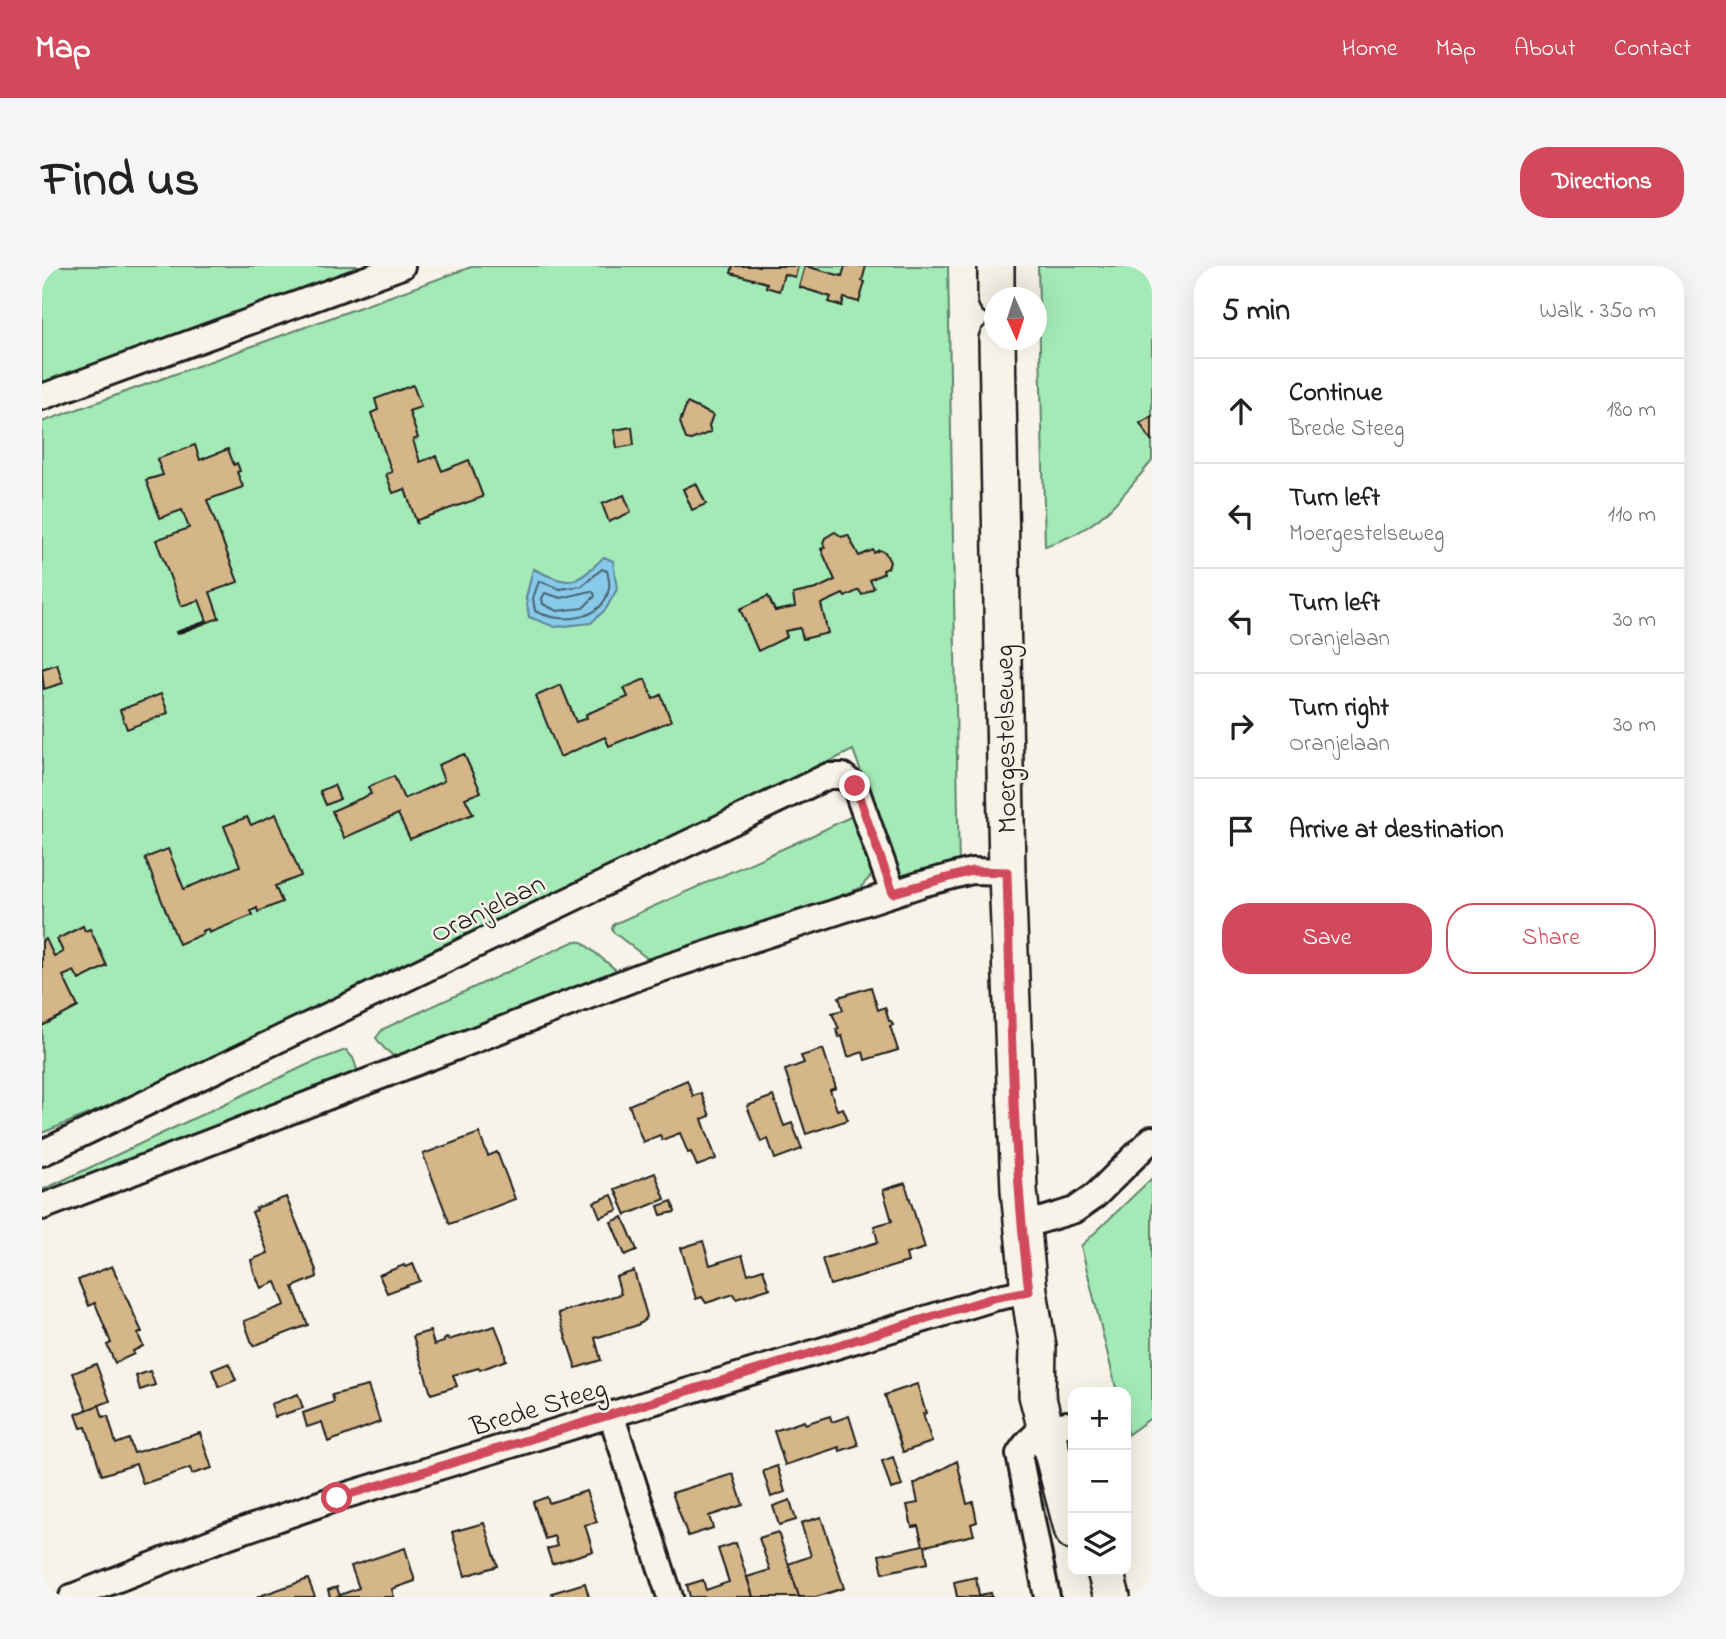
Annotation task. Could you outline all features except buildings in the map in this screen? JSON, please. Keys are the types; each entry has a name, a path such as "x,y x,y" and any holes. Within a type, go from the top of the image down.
{"main road":[{"path":"996,266 996,287"},
{"name":"Moergestelseweg","path":"997,350 1014,1100 1022,1226 1038,1347 1037,1395 1061,1433 1071,1513"},
{"path":"1082,1576 1086,1597"},
{"path":"1106,1576 1112,1597"}],"street":[{"path":"42,397 402,266"},
{"name":"Oranjelaan","path":"42,1153 828,776 843,776 855,786 893,893"},
{"path":"42,1207 643,975 893,893 972,871 1007,872"},
{"path":"1022,1226 1075,1210 1096,1195 1152,1139"},
{"name":"Brede Steeg","path":"72,1597 227,1536 337,1498 993,1298 1029,1291"},
{"path":"611,1414 670,1597"},
{"path":"1047,1597 1019,1454 1030,1437 1061,1433"}],"green space":[{"path":"42,266 363,266 42,385"},
{"path":"474,266 948,266 959,870 902,881 853,750 695,827 380,996 42,1133 42,422","holes":["534,569 560,582 581,579 526,598"]},
{"path":"1038,266 1152,266 1152,461 1117,502 1094,523 1045,546 1040,350 1047,350 1047,287 1039,287"},
{"path":"852,816 873,855 874,873 860,888 670,961 652,962 613,932 614,924"},
{"path":"575,941 582,942 621,974 396,1058 376,1038 383,1029"},
{"path":"346,1050 353,1058 359,1075 42,1199 42,1190 311,1063"},
{"path":"1152,1178 1152,1417 1131,1432 1131,1387 1116,1387 1081,1246"}],"water":[{"path":"604,557 613,561 617,589 606,609 591,623 555,627 529,617 526,598 533,569 556,579 572,581 586,574"}],"route":[{"path":"337,1498 993,1298 1029,1291 1014,1100 1007,872 972,871 893,893 855,786"}]}
